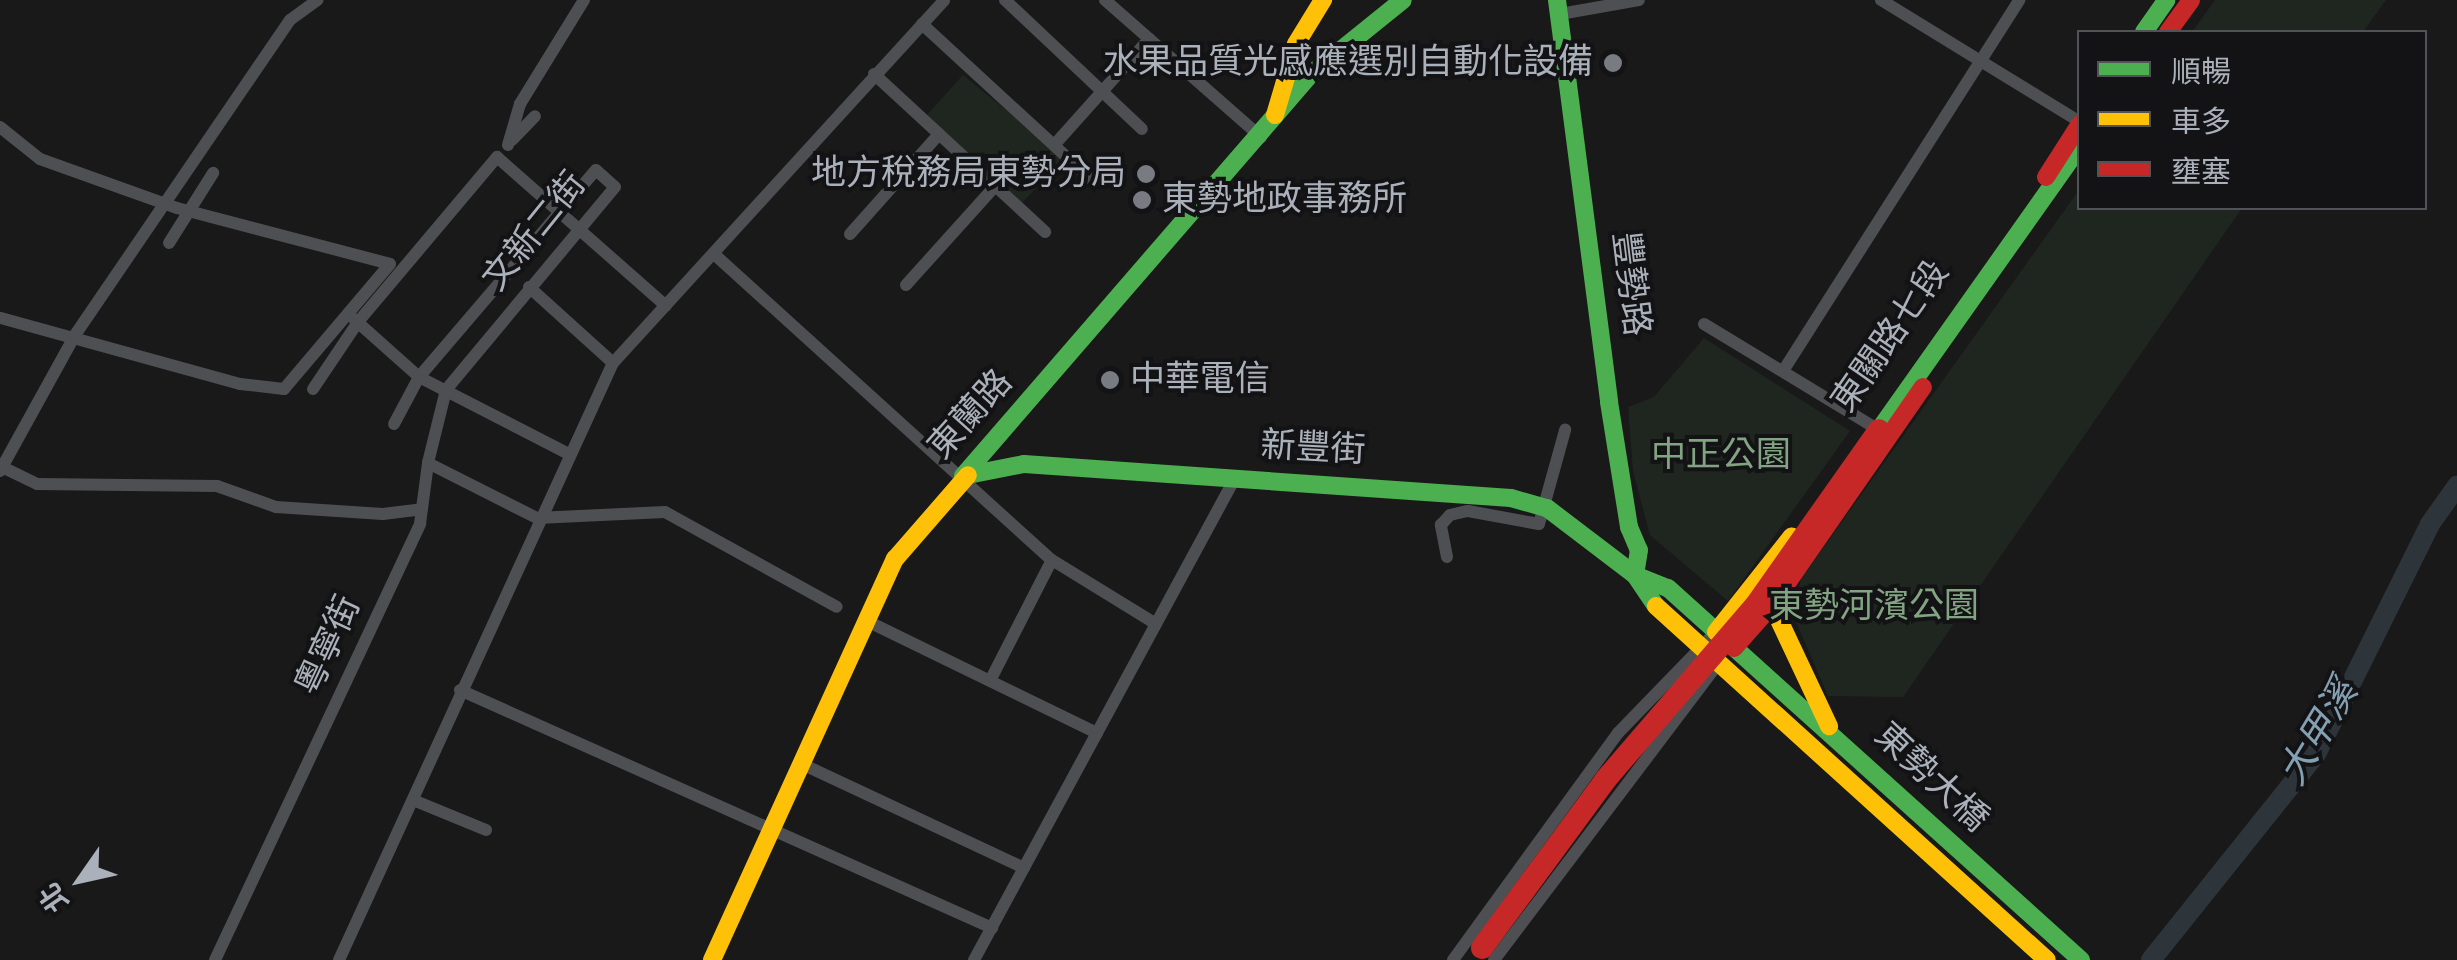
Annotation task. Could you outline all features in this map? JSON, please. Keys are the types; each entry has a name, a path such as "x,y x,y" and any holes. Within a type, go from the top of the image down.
{"main road":[{"path":"1267,131 1296,44 1323,0"},
{"name":"東蘭路","path":"712,960 895,560 963,476 1267,131 1310,75 1403,0"},
{"path":"2145,30 2166,0"},
{"path":"2169,30 2191,0"},
{"name":"豐勢路","path":"1558,7 1609,402 1629,527 1639,550 1635,575"},
{"name":"東關路七段","path":"1716,647 1772,605 1809,533 1875,427 2077,127"},
{"path":"1483,956 1606,779 1754,606 1875,427 2077,153"},
{"name":"東關路七段","path":"1716,647 1809,533 2077,153"},
{"name":"新豐街","path":"963,476 1024,464 1512,498 1547,508 1635,575"},
{"path":"1635,575 1716,647"},
{"path":"1772,605 1834,736"},
{"name":"東勢大橋","path":"1716,647 1834,736 2081,960"},
{"name":"東勢大橋","path":"1716,647 1838,773 2047,960"}],"street":[{"path":"318,0 290,20 74,334 0,469 36,484 217,486 276,507 382,514 422,509"},
{"path":"508,145 520,104 584,0"},
{"path":"339,960 566,453 613,363 944,0"},
{"path":"1005,0 1142,129"},
{"path":"1105,0 1267,131"},
{"path":"1558,7 1639,0"},
{"path":"1881,0 1981,59 2077,123"},
{"path":"1783,371 2019,0"},
{"path":"922,24 1056,142 1093,181"},
{"path":"1056,142 1150,39"},
{"path":"874,74 1045,232"},
{"path":"0,318 74,334 240,384 284,389 535,116"},
{"path":"0,128 40,159 164,204 390,264 353,318 314,389"},
{"path":"850,234 939,134"},
{"path":"496,157 666,306"},
{"name":"文新二街","path":"394,424 419,377 596,170 615,187 446,390 428,463"},
{"path":"168,244 213,173"},
{"path":"906,284 995,186"},
{"path":"714,254 1052,560 1156,624"},
{"path":"529,287 613,363"},
{"path":"353,318 419,377 566,453"},
{"path":"1704,324 1875,427"},
{"path":"1447,557 1440,526 1450,516 1468,511 1539,524 1547,508 1565,430"},
{"path":"428,463 538,518 666,512 837,607"},
{"name":"粵寧街","path":"215,960 422,509 428,463"},
{"path":"974,960 1234,480"},
{"path":"992,677 1052,560"},
{"path":"867,620 992,677 1096,733"},
{"path":"1483,956 1716,647"},
{"path":"1453,960 1618,733 1716,647"},
{"path":"460,690 693,800 770,827 992,928"},
{"path":"802,764 1024,868"},
{"path":"412,800 486,830"}],"green space":[{"path":"2215,0 2386,0 2364,30 2193,30"},
{"path":"963,75 1065,158 1022,203 926,116"},
{"name":"東勢河濱公園","path":"2077,193 2077,210 2241,210 1903,697 1828,696 1793,615 1801,579"},
{"name":"中正公園","path":"1704,338 1850,431 1728,601 1650,535 1633,471 1628,407 1654,397"}],"waterway":[{"name":"大甲溪","path":"2151,960 2316,754 2430,524 2457,486"}],"traffic: fast":[{"path":"963,476 1310,75 1403,0"},
{"path":"1557,0 1609,402 1629,527 1639,550 1635,575"},
{"path":"2145,30 2166,0"},
{"path":"1879,430 2077,150"},
{"path":"968,475 1024,464 1511,498 1547,508 1635,575 1656,606"},
{"path":"1635,575 1668,588 2081,960"}],"traffic: slow":[{"path":"1275,115 1296,44 1323,0"},
{"path":"712,960 895,559 968,475"},
{"path":"1716,632 1792,536"},
{"path":"1772,605 1829,726"},
{"path":"1656,606 2047,960"}],"traffic: jam":[{"path":"2169,30 2191,0"},
{"path":"2046,177 2077,129"},
{"path":"1734,648 1772,605 1923,387"},
{"path":"1482,948 1606,779 1755,606 1879,430"}],"place":[{"name":"水果品質光感應選別自動化設備","path":"1613,63"},
{"name":"地方稅務局東勢分局","path":"1146,174"},
{"name":"東勢地政事務所","path":"1142,200"},
{"name":"中華電信","path":"1110,380"}]}
